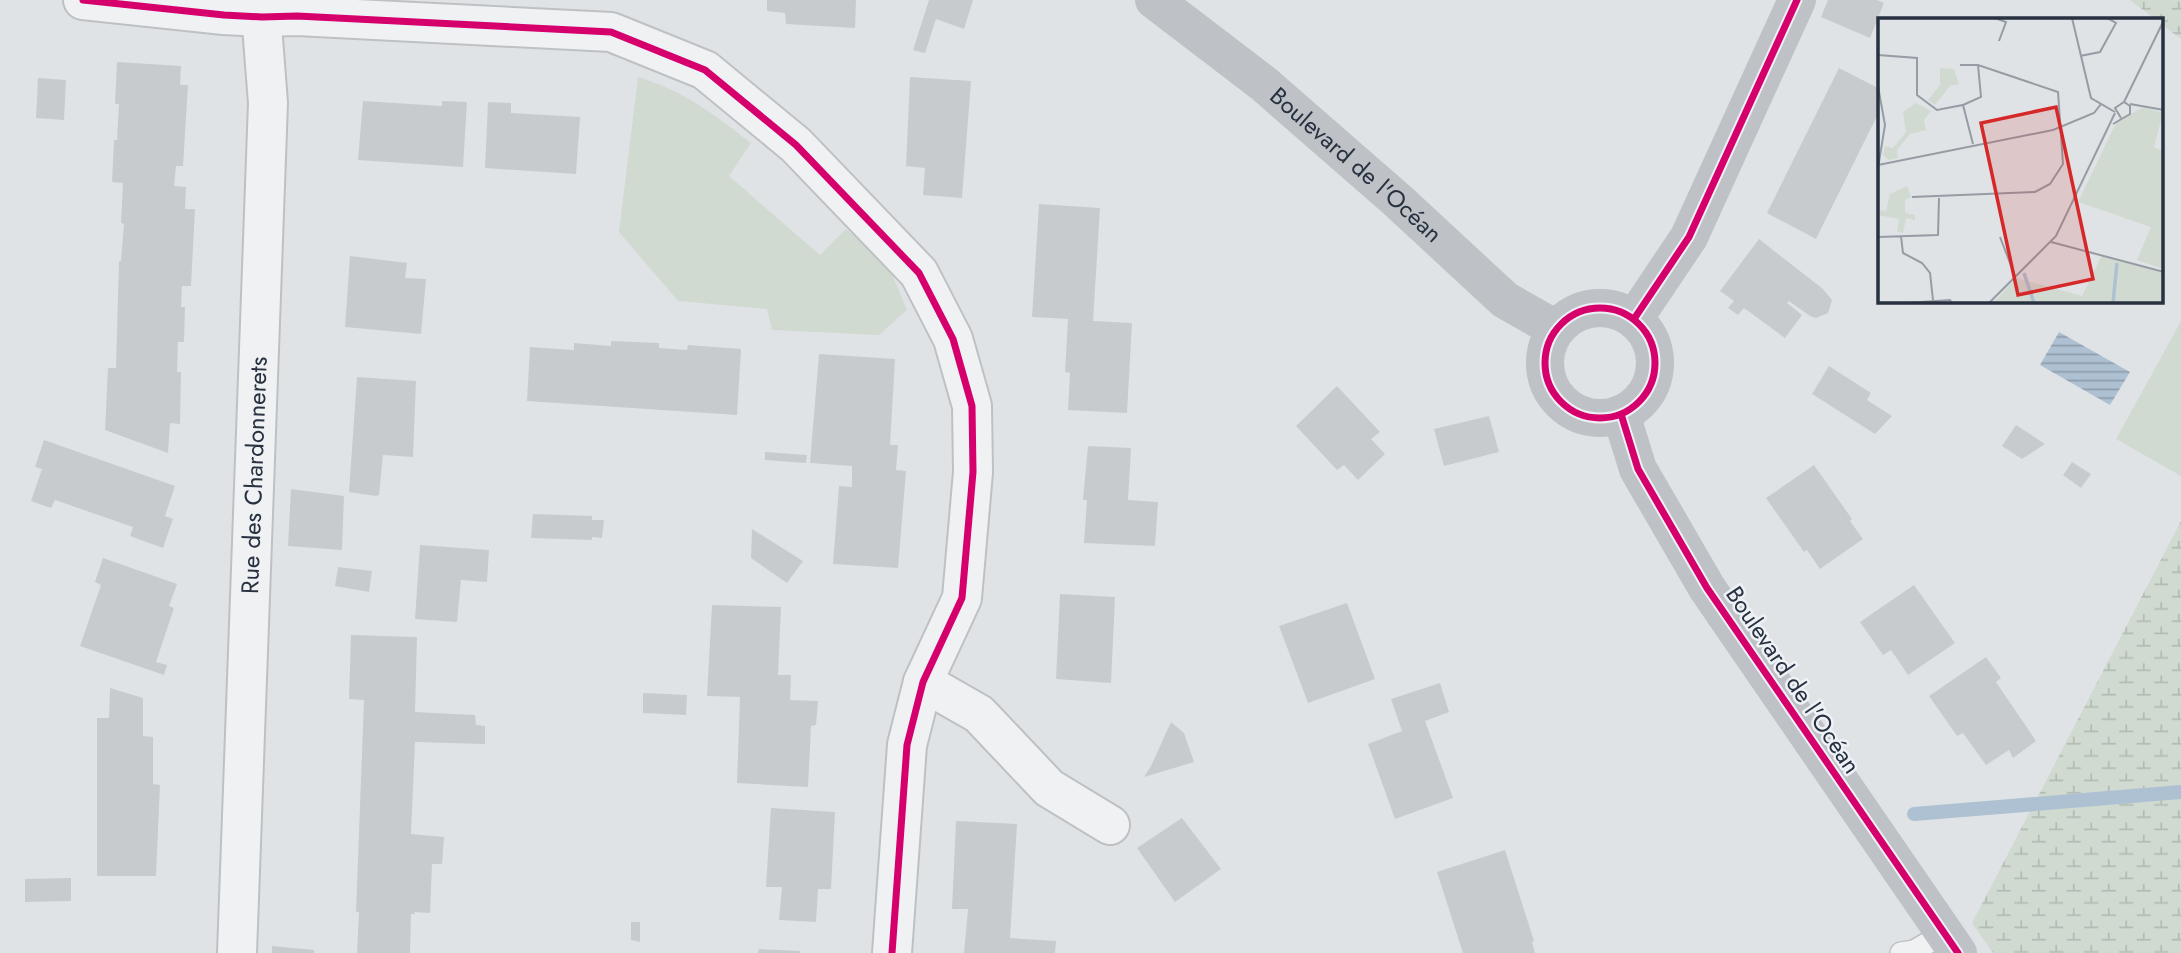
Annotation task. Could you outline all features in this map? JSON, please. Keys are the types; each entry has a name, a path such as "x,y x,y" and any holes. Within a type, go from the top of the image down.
{"main road":[{"name":"Boulevard de l'Océan","path":"1154,0 1264,84 1397,200 1505,300 1556,330"},
{"path":"1634,319 1689,237 1797,0"},
{"path":"1602,307 1619,311 1634,319 1647,333 1655,351 1655,371 1649,389 1637,404 1620,414 1604,418 1585,417 1569,409 1556,397 1548,381 1545,363 1548,345 1556,330 1569,317 1602,307"},
{"name":"Boulevard de l'Océan","path":"1620,414 1638,470 1707,588 1952,943"}],"street":[{"path":"83,0 261,9 297,16 611,33 705,69 796,145 919,274 953,339 972,406 973,472 962,598 923,682 907,745 892,953"},
{"name":"Rue des Chardonnerets","path":"237,953 268,103 261,9"},
{"path":"923,682 979,714 1049,788 1110,825"}],"lane":[{"path":"1900,953 1952,943"}],"green space":[{"path":"2130,0 2181,0 2181,39 2164,26 2164,18 2154,18"},
{"path":"638,77 684,96 751,143 729,176 820,255 846,229 889,267 907,310 879,335 772,330 767,309 678,301 619,232"},
{"path":"2181,321 2181,476 2116,439"},
{"path":"2181,521 2181,953 1993,953 1972,923"}],"water":[{"path":"2059,332 2130,372 2110,405 2040,365"}],"building":[{"path":"767,0 856,0 855,28 786,24 785,13 767,11"},
{"path":"929,0 973,0 964,29 936,19 925,53 913,50"},
{"path":"1828,0 1877,0 1884,3 1870,38 1821,17"},
{"path":"117,62 181,66 180,85 188,85 183,166 176,166 174,186 186,187 185,209 195,209 191,286 182,286 181,307 185,307 184,342 178,342 177,372 181,372 180,424 170,423 168,453 105,430 108,368 116,368 119,261 124,224 121,223 123,183 112,182 119,104 115,104"},
{"path":"1839,68 1878,88 1878,114 1816,239 1767,213"},
{"path":"910,77 971,81 962,198 923,195 925,168 906,166"},
{"path":"38,78 66,80 64,120 36,118"},
{"path":"363,101 442,106 442,101 467,102 463,167 358,160"},
{"path":"488,102 511,103 511,113 580,117 576,174 485,168"},
{"path":"1039,204 1100,208 1093,321 1132,323 1127,413 1068,410 1070,373 1065,372 1068,319 1032,317"},
{"path":"1759,239 1823,289 1832,300 1828,313 1816,318 1789,301 1787,303 1802,315 1785,338 1744,308 1738,315 1728,308 1734,301 1720,291"},
{"path":"350,256 407,263 405,278 426,279 421,334 345,327"},
{"path":"611,341 659,343 659,348 687,350 688,345 741,349 737,415 527,401 530,347 574,350 574,343 611,346"},
{"path":"819,354 895,359 890,445 898,445 896,470 906,471 898,568 833,564 839,486 852,487 852,466 810,463"},
{"path":"1829,366 1871,393 1867,400 1892,416 1875,434 1812,394"},
{"path":"357,377 416,381 413,457 383,455 379,495 376,496 349,492"},
{"path":"1337,386 1380,432 1371,439 1385,454 1358,480 1344,465 1337,470 1296,426"},
{"path":"1489,416 1499,452 1444,466 1434,429"},
{"path":"2016,425 2045,444 2022,459 2002,446"},
{"path":"44,440 175,486 165,516 173,519 163,548 130,536 133,527 55,500 51,508 31,501 42,469 35,467"},
{"path":"1088,446 1131,448 1128,500 1158,502 1155,546 1084,543 1087,500 1083,500"},
{"path":"765,452 807,455 806,463 765,460"},
{"path":"2072,462 2091,474 2081,488 2063,475"},
{"path":"1814,465 1863,539 1820,569 1807,550 1804,552 1766,498"},
{"path":"291,489 344,496 342,550 288,546"},
{"path":"533,514 592,516 592,520 604,520 602,538 531,538"},
{"path":"752,529 803,561 787,583 751,558"},
{"path":"420,545 489,550 487,582 461,580 457,622 415,619"},
{"path":"103,558 177,584 169,606 174,608 156,662 167,665 164,675 80,646 101,585 95,582"},
{"path":"338,567 372,571 369,592 335,586"},
{"path":"1914,585 1955,643 1908,675 1891,650 1883,655 1860,622"},
{"path":"1060,594 1115,597 1111,683 1056,679"},
{"path":"1347,603 1375,679 1308,703 1279,626"},
{"path":"712,605 781,607 778,675 791,675 790,700 818,701 816,725 811,726 808,787 737,783 740,697 707,696"},
{"path":"351,635 417,637 415,712 475,715 476,725 485,726 485,744 415,742 411,834 444,837 442,864 432,864 430,913 411,914 410,953 357,953 359,912 356,912 364,700 349,699"},
{"path":"1986,657 2001,678 1996,682 2036,741 2013,758 2009,750 1986,765 1963,733 1957,736 1929,696"},
{"path":"1440,683 1449,712 1425,721 1453,798 1395,819 1368,744 1402,731 1391,699"},
{"path":"110,688 143,698 143,736 153,737 153,784 160,785 156,876 97,876 97,718 109,718"},
{"path":"643,693 687,695 686,715 643,713"},
{"path":"1171,722 1184,733 1194,762 1144,777 1151,766"},
{"path":"771,808 835,812 831,889 818,889 816,922 779,920 782,887 766,887"},
{"path":"1182,818 1221,869 1175,902 1137,848"},
{"path":"956,821 1017,824 1010,938 1056,941 1055,953 964,953 968,909 952,909"},
{"path":"1505,850 1534,941 1535,953 1463,953 1437,872"},
{"path":"71,878 71,901 25,902 25,879"},
{"path":"631,922 640,922 640,942 631,940"},
{"path":"272,946 314,950 314,953 272,953"},
{"path":"759,949 800,951 800,953 758,953"}],"waterway":[{"path":"1914,814 2181,792"}],"cycle path":[{"path":"83,0 224,15 297,16 611,32 705,70 796,145 919,273 953,339 972,406 973,472 962,598 923,682 907,745 892,953"},
{"path":"1634,319 1689,237 1797,0"},
{"path":"1600,308 1621,312 1639,324 1651,342 1655,363 1651,384 1639,402 1621,414 1600,418 1579,414 1561,402 1549,384 1545,363 1549,342 1561,324 1579,312 1600,308"},
{"path":"1621,414 1638,469 1707,588 1958,953"}]}
